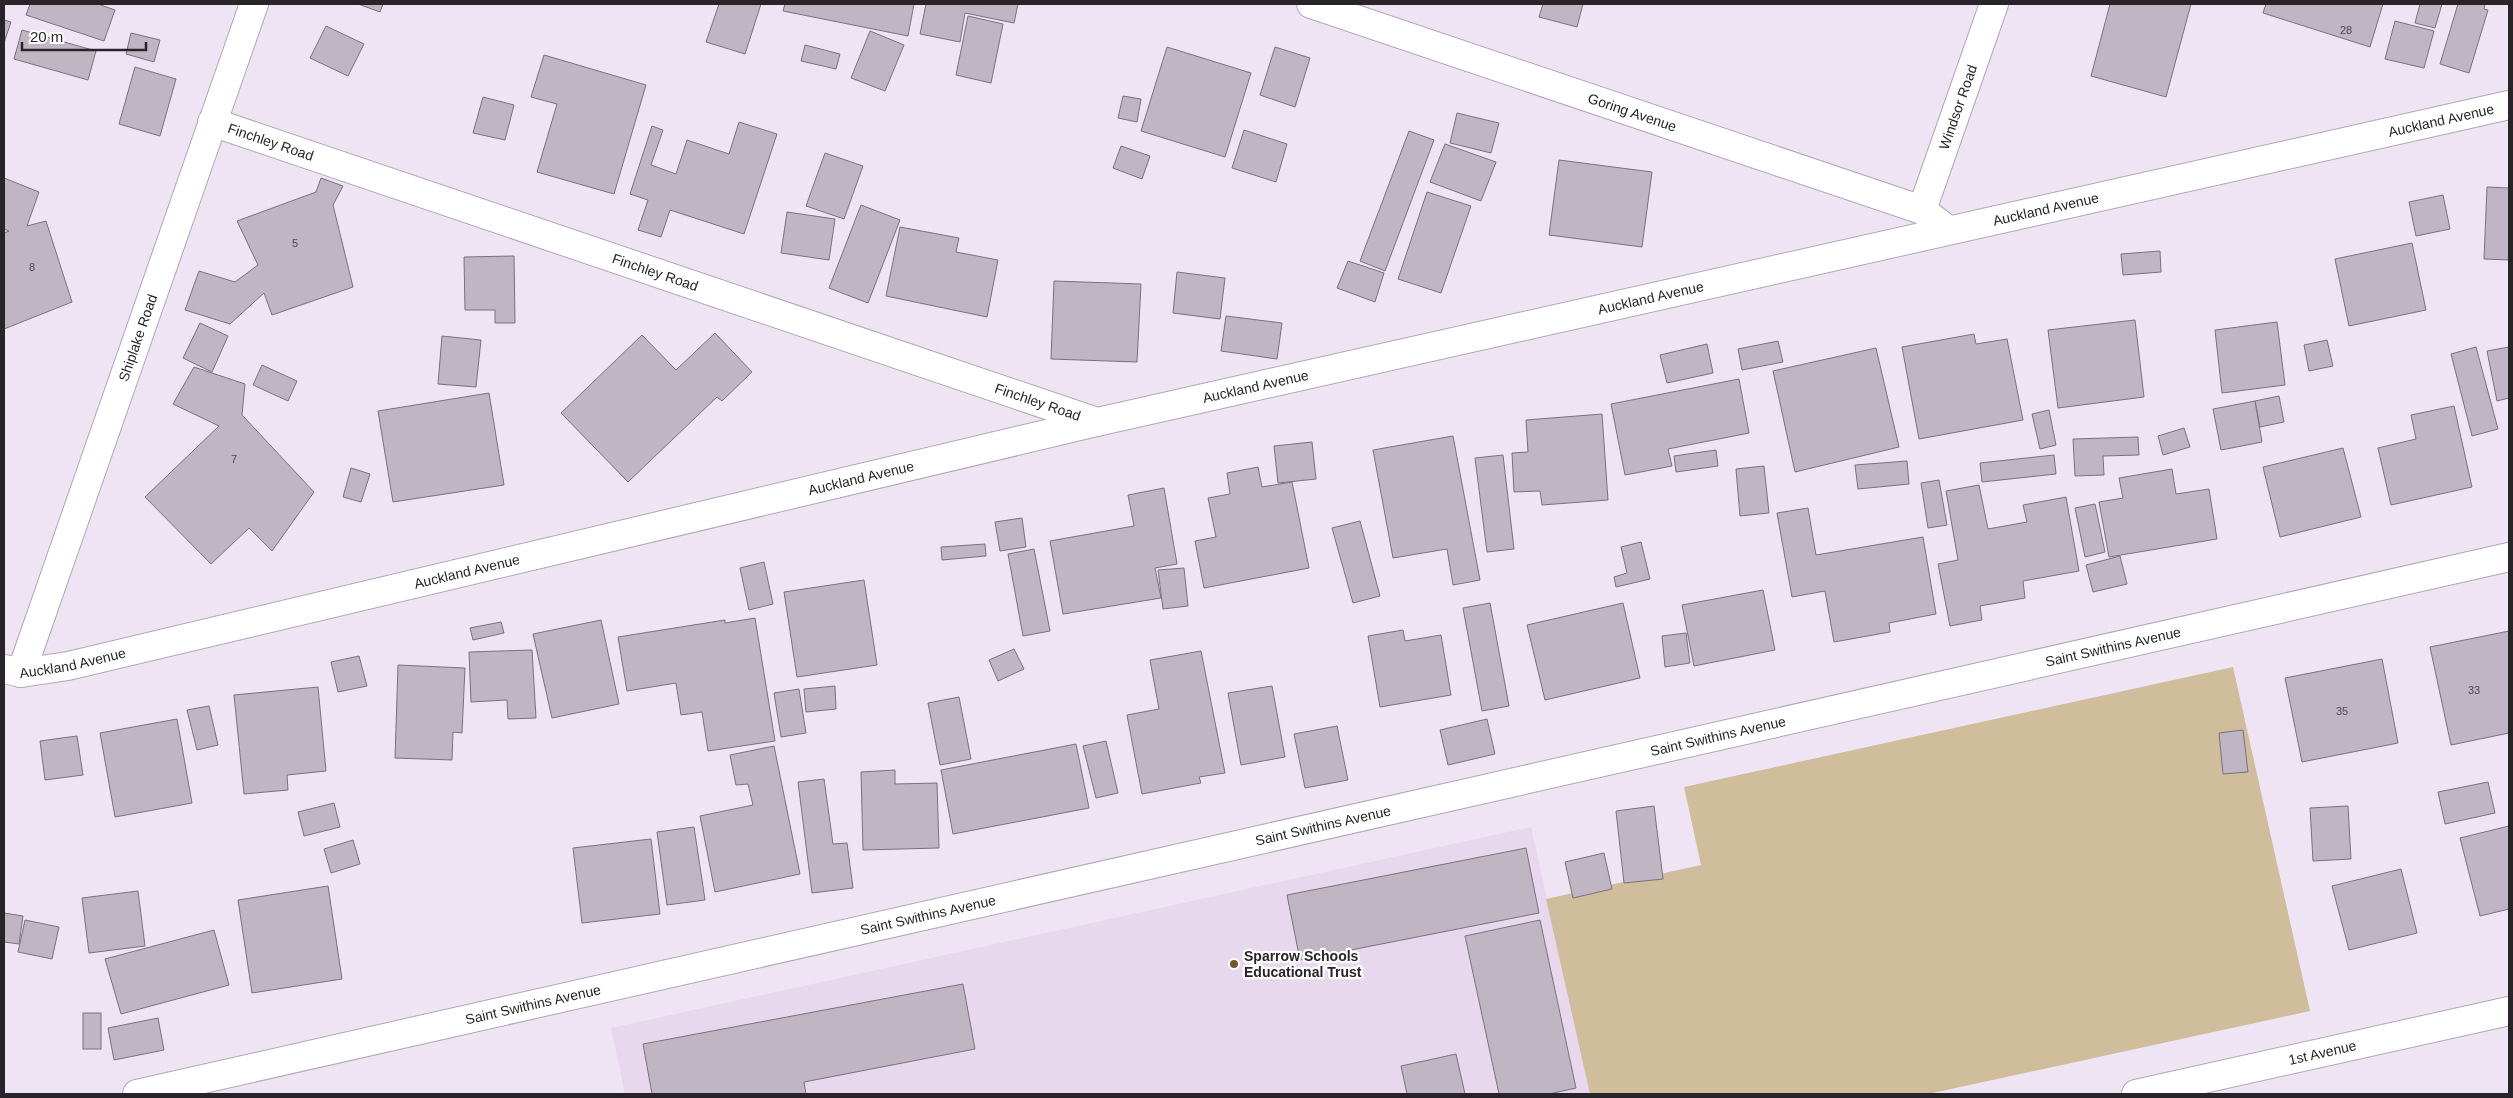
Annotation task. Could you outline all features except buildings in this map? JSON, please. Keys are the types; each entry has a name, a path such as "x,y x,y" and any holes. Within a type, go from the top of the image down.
{"street":[{"name":"Shiplake Road","path":"12,671 254,4"},
{"name":"Goring Avenue","path":"1311,4 1922,210 1948,230"},
{"name":"Windsor Road","path":"1922,210 1994,4"},
{"name":"Auckland Avenue","path":"12,671 68,666 1097,422 2509,105"},
{"name":"Finchley Road","path":"212,122 1097,422"},
{"name":"Saint Swithins Avenue","path":"137,1094 2509,557"},
{"name":"1st Avenue","path":"2136,1094 2509,1011"}],"shaded area":[{"path":"2233,667 2310,1011 1928,1094 1590,1094 1546,899 1701,865 1684,787"},
{"name":"Sparrow Schools Educational Trust","path":"1531,827 1590,1094 625,1094 611,1028"}],"place":[{"name":"Sparrow Schools Educational Trust","path":"1234,964"}]}
